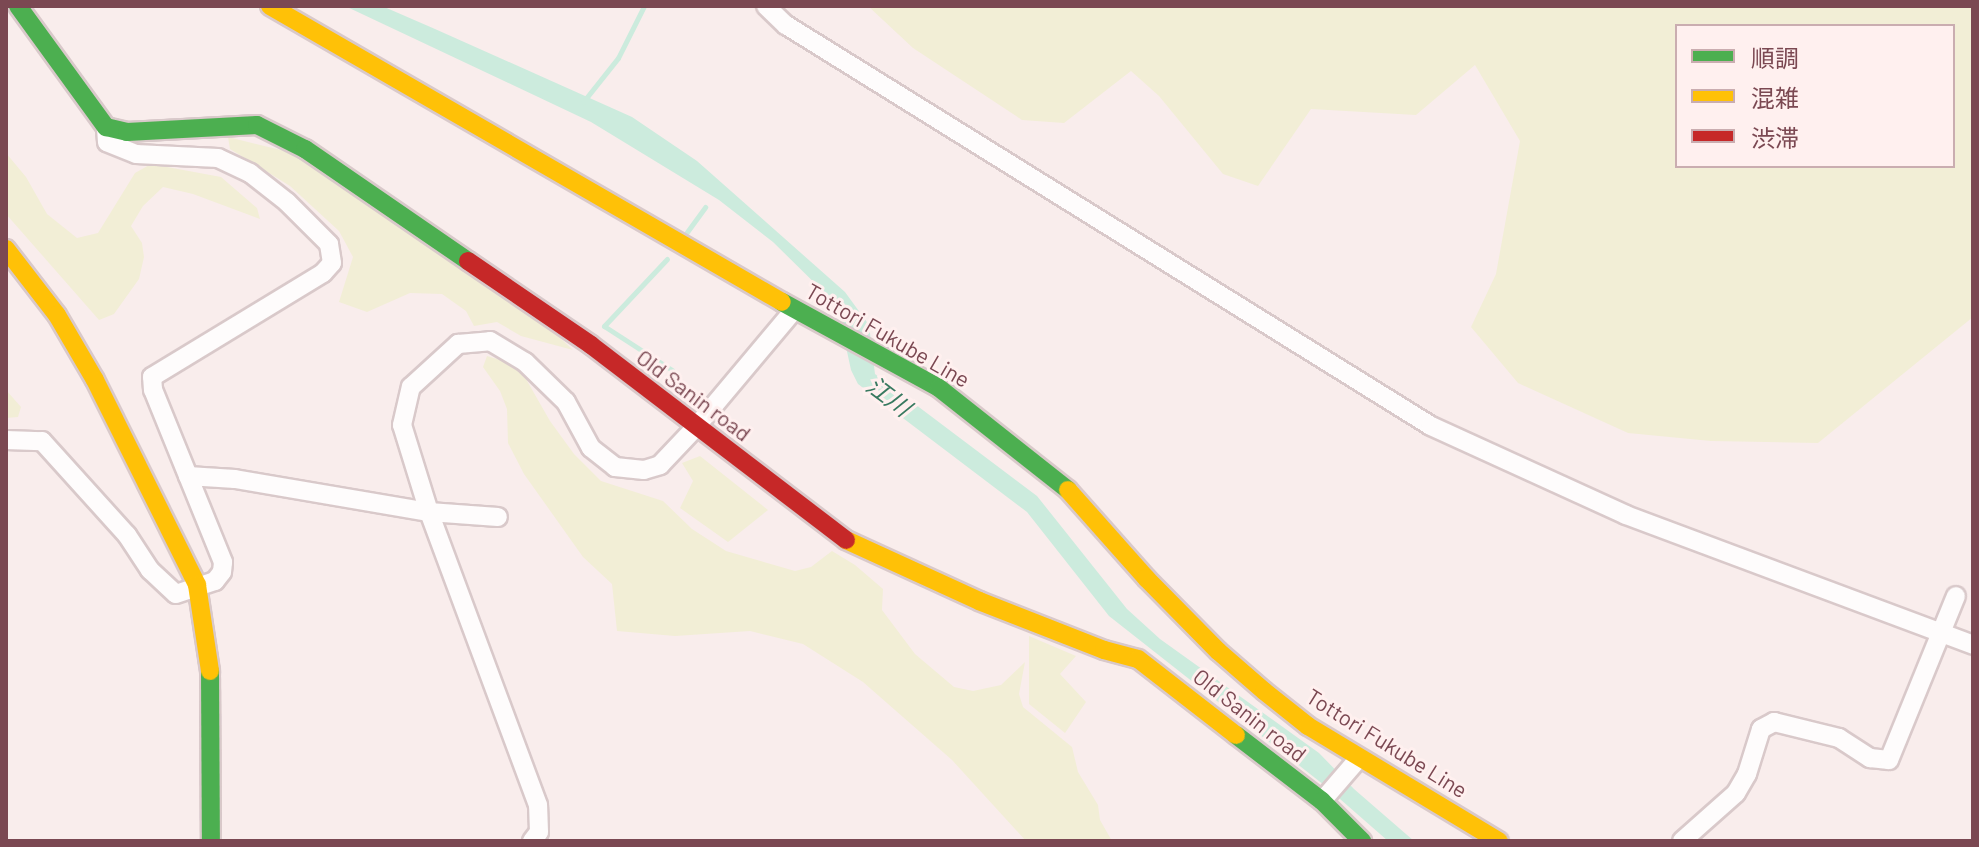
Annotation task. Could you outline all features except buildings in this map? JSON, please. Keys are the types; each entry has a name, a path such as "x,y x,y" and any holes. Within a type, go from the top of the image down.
{"street":[{"path":"6,440 42,441 127,535 150,570 176,594 215,581 222,572 223,562 153,390 152,377 323,273 332,263 329,244 287,202 250,173 218,158 136,154 107,142 106,127 18,6"},
{"name":"Tottori Fukube Line","path":"270,6 794,310 939,388 1054,476 1099,522 1146,578 1218,651 1353,765 1499,841"},
{"path":"766,6 786,25 1431,426 1626,515 1973,645"},
{"name":"Old Sanin road","path":"106,127 127,132 257,125 305,149 591,345 695,428 847,541 979,601 1104,650 1138,659 1324,798 1362,841"},
{"path":"6,249 57,315 87,367 197,585 212,681 211,841"},
{"path":"533,841 539,832 538,805 429,512 402,425 411,387 458,344 490,341 525,362 566,402 591,448 615,467 644,470 660,465 695,428 794,310"},
{"path":"188,476 235,479 429,512 498,517"},
{"path":"1682,841 1736,793 1747,774 1761,729 1774,722 1839,738 1870,758 1889,760 1944,632 1956,596"},
{"path":"1324,798 1353,765"}],"shaded area":[{"path":"868,6 1973,6 1973,317 1818,443 1711,441 1628,433 1518,383 1471,327 1496,274 1520,141 1475,65 1416,115 1311,109 1258,186 1223,174 1159,96 1131,71 1064,123 1022,120 913,48"},
{"path":"228,137 289,152 556,334 573,350 521,336 497,322 474,326 466,311 442,294 410,293 367,312 339,302 353,257 339,231 290,186 230,149"},
{"path":"6,153 26,177 47,214 77,238 98,233 135,173 151,164 221,177 257,208 260,219 193,194 163,187 143,206 131,226 142,243 144,257 139,279 114,314 99,320 6,214"},
{"path":"487,356 510,363 526,379 550,421 574,454 601,481 663,501 692,529 726,551 795,571 811,567 832,551 855,565 883,589 882,610 915,654 954,687 973,691 1001,685 1025,662 1019,694 1023,707 1072,747 1078,772 1098,805 1100,820 1112,841 1026,841 952,760 863,682 803,644 750,631 675,636 617,631 612,584 583,557 524,474 508,443 507,409 500,391 483,367"},
{"path":"6,390 21,407 18,417 6,418"},
{"path":"700,456 768,510 728,542 680,508 693,481 682,463"},
{"path":"1029,636 1076,656 1060,674 1086,702 1065,733 1029,704"}],"water":[{"name":"江川","path":"345,6 382,6 435,29 632,117 697,161 845,292 869,325 875,374 1037,496 1127,609 1160,639 1319,753 1354,789 1414,841 1388,841 1324,785 1109,616 1027,512 858,384 851,370 837,305 773,242 719,200 591,122"}],"waterway":[{"path":"583,102 618,58 644,6"},
{"path":"687,232 705,207"},
{"path":"667,259 604,326 672,370"}],"traffic: fast":[{"path":"18,6 106,127 127,132 257,125 305,149 468,261"},
{"path":"782,302 939,388 1068,490"},
{"path":"210,671 211,841"},
{"path":"1236,735 1322,801 1362,841"}],"traffic: slow":[{"path":"270,6 782,302"},
{"path":"6,249 57,315 95,380 197,585 210,671"},
{"path":"1068,490 1146,578 1218,651 1264,691 1308,726 1499,841"},
{"path":"846,540 979,601 1104,650 1138,659 1236,735"}],"traffic: jam":[{"path":"468,261 591,345 846,540"}]}
